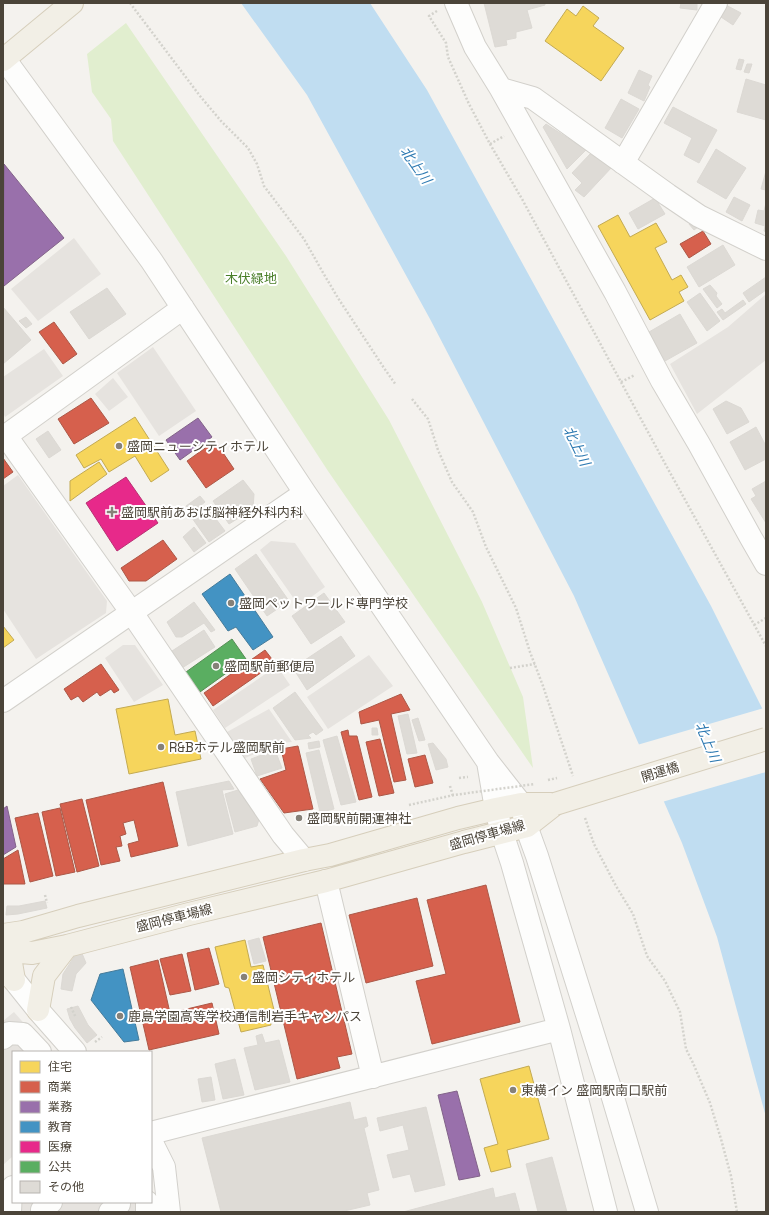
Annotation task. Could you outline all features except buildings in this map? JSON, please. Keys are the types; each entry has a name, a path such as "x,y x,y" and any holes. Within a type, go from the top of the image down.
{"main road":[{"path":"3,60 72,3"},
{"name":"開運橋","path":"555,804 766,740"},
{"name":"盛岡停車場線","path":"9,952 78,916 304,860 330,855 450,820 496,809 521,804 555,804"},
{"name":"盛岡停車場線","path":"9,952 32,953 67,946 189,914 326,881 527,826 555,804"},
{"path":"38,1010 44,976 67,946"}],"street":[{"path":"456,3 474,47 501,88 615,292 662,380 766,564"},
{"path":"623,163 716,3"},
{"path":"3,60 150,260 305,493 488,762 521,804 611,1091 647,1212"},
{"path":"501,88 533,98 699,216 766,249"},
{"path":"183,308 4,437 132,613 283,835 304,860"},
{"path":"3,701 305,493"},
{"path":"488,762 496,809 502,833 512,863 559,1029 606,1212"},
{"path":"326,881 373,1076"},
{"path":"9,952 38,1010 74,1051"},
{"path":"152,1133 559,1029"},
{"path":"3,1038 9,1033 23,1034 39,1051"},
{"path":"152,1144 164,1167 169,1212"},
{"path":"10,1212 12,1188"},
{"path":"42,1212 42,1210 50,1203"},
{"path":"110,1212 119,1203"}],"path":[{"path":"130,3 200,96 221,121 248,148 257,164 264,186 304,239 338,298 396,385"},
{"path":"429,16 446,43 448,57 469,104 490,144 522,199 668,469 766,646"},
{"path":"412,399 428,419 438,450 452,482 473,512 486,547 516,608 564,749"},
{"path":"754,625 766,618"},
{"path":"510,668 535,664"},
{"path":"409,805 454,795 535,784"},
{"path":"591,839 633,914 647,956 665,981 680,1012 686,1049 710,1103 721,1139 731,1176 737,1212"},
{"path":"45,895 48,903 46,904"},
{"path":"92,1039 95,1042 102,1037"}],"green space":[{"name":"木伏緑地","path":"126,23 286,256 389,420 482,602 523,697 533,768 328,471 113,141 111,119 92,92 87,54"}],"shaded area":[{"path":"74,238 101,274 38,321 11,289"},
{"path":"766,294 766,360 697,414 670,364 728,327"},
{"path":"153,347 196,411 159,436 117,373"},
{"path":"44,349 63,376 5,417 3,413 3,377"},
{"path":"113,378 128,397 109,411 95,394"},
{"path":"18,475 107,601 106,613 36,659 3,609 3,486"},
{"path":"271,541 295,543 325,587 299,606 260,550"},
{"path":"123,645 135,645 163,685 134,702 105,658"},
{"path":"369,655 393,686 328,729 307,697"},
{"path":"277,666 290,685 225,728 213,710"},
{"path":"269,709 292,742 281,743 245,758 227,732"},
{"path":"14,1012 48,1051 12,1051 12,1157 3,1165 3,1021"},
{"path":"19,1203 142,1203 142,1212 22,1212"}],"water":[{"name":"北上川","path":"241,3 370,3 427,90 711,606 766,716 766,1117 717,937 682,843 574,596 430,319 307,95"}],"pier":[{"path":"764,708 766,711 766,772 662,802 637,745"}],"place":[{"name":"盛岡ニューシティホテル","path":"119,446"},
{"name":"盛岡駅前あおば脳神経外科内科","path":"112,512"},
{"name":"盛岡ペットワールド専門学校","path":"231,603"},
{"name":"盛岡駅前郵便局","path":"216,666"},
{"name":"R&Bホテル盛岡駅前","path":"161,747"},
{"name":"盛岡駅前開運神社","path":"299,818"},
{"name":"盛岡シティホテル","path":"244,977"},
{"name":"鹿島学園高等学校通信制岩手キャンパス","path":"120,1016"},
{"name":"東横イン 盛岡駅南口駅前","path":"513,1090"}]}
